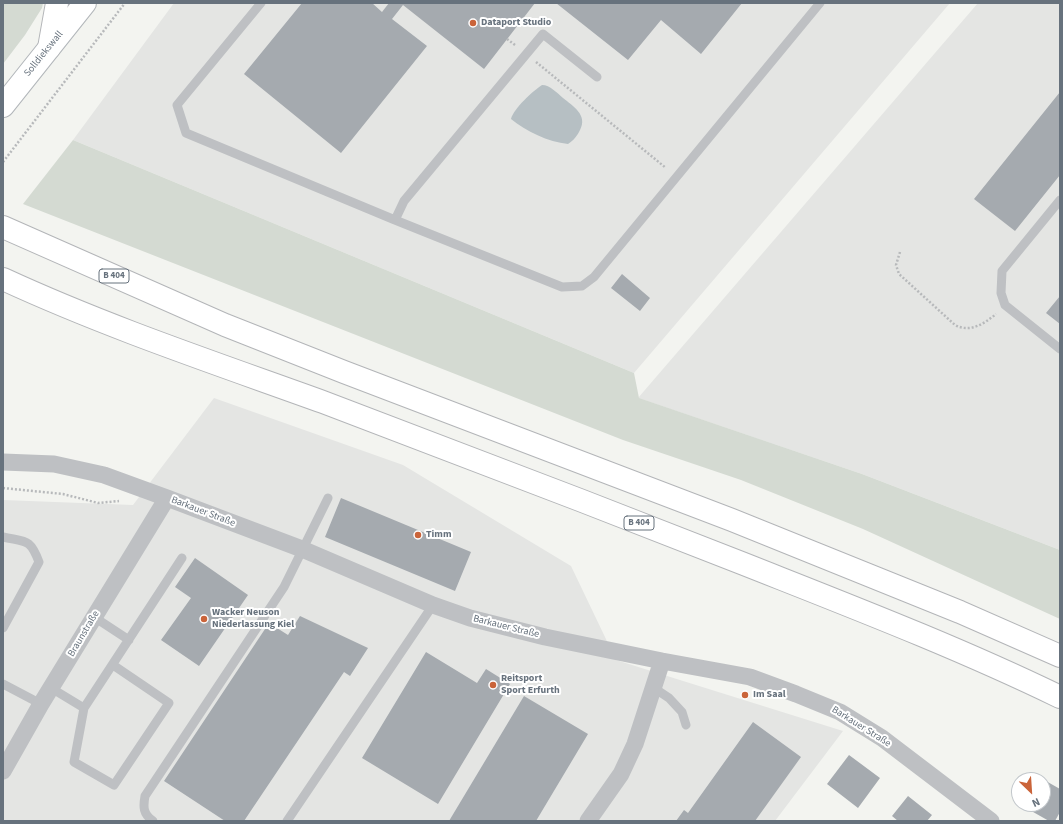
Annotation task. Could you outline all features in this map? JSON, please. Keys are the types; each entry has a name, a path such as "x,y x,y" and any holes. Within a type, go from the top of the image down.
{"main road":[{"path":"49,48 57,3"},
{"name":"Solldiekswall","path":"3,106 85,3"},
{"name":"B 404","path":"3,227 225,325 732,520 960,612 1060,656"},
{"name":"B 404","path":"3,279 105,323 530,480 786,580 948,647 1060,697"}],"street":[{"name":"Barkauer Straße","path":"3,462 54,464 104,475 302,549 433,605 470,618 545,637 750,677 840,712 882,738 991,821"},
{"name":"Braunstraße","path":"3,771 41,704 166,498"},
{"path":"588,821 621,774 635,744 662,661"}],"lane":[{"path":"261,3 178,105 186,133 562,287 582,286 594,277 820,3"},
{"path":"396,220 404,201 543,34 597,77"},
{"path":"1060,200 1002,271 1001,293 1005,305 1060,349"},
{"path":"153,821 148,817 143,808 145,796 284,587 328,498"},
{"path":"3,537 28,542 35,549 39,562 3,628"},
{"path":"112,665 169,703 114,785 74,762 84,708 112,665 129,640 182,558"},
{"path":"288,821 433,605"},
{"path":"94,617 129,640"},
{"path":"3,684 41,704"},
{"path":"51,688 84,708"},
{"path":"654,688 669,698 682,712 686,725"}],"path":[{"path":"3,162 126,3"},
{"path":"507,39 677,177"},
{"path":"900,252 896,265 899,274 955,325 961,328 979,326 1005,305"},
{"path":"3,488 63,494 98,502 121,501"}],"shaded area":[{"path":"3,3 43,3 42,8 25,35 3,64"},
{"path":"174,3 950,3 634,373 73,140"},
{"path":"978,3 1060,3 1060,550 862,474 638,398"},
{"path":"542,85 548,86 575,108 581,115 582,125 580,130 575,138 568,144 553,141 538,135 523,128 511,119 516,110 529,95"},
{"path":"73,140 634,373 639,398 862,474 1060,550 1060,619 863,529 741,480 623,440 23,204"},
{"path":"214,398 403,465 571,566 616,660 843,731 775,821 3,821 3,500 133,505"}],"building":[{"path":"302,3 372,3 382,12 389,3 535,3 484,69 403,5 392,19 427,46 341,153 244,74"},
{"path":"556,3 742,3 701,54 661,20 628,60"},
{"path":"1060,92 1060,175 1015,231 974,199"},
{"path":"622,274 650,298 640,311 611,288"},
{"path":"1060,296 1060,324 1046,313"},
{"path":"341,498 471,552 455,591 325,537"},
{"name":"Wacker Neuson Niederlassung Kiel","path":"195,558 248,595 199,666 161,640 191,598 175,587"},
{"path":"300,616 368,648 350,676 344,672 244,821 225,821 164,781 269,623 288,635"},
{"path":"426,652 477,683 486,669 510,684 438,804 362,758"},
{"path":"524,696 588,734 536,821 449,821"},
{"path":"753,722 801,757 755,821 676,821 684,810 688,813"},
{"path":"849,755 880,778 858,808 827,784"},
{"path":"1051,784 1060,789 1060,812 1055,821 1049,821 1033,812 1051,812"},
{"path":"908,796 932,815 927,821 898,821 892,816"}],"place":[{"name":"Dataport Studio","path":"473,23"},
{"name":"Timm","path":"418,535"},
{"name":"Wacker Neuson Niederlassung Kiel","path":"204,619"},
{"name":"Reitsport Sport Erfurth","path":"493,685"},
{"name":"Im Saal","path":"745,695"}]}
